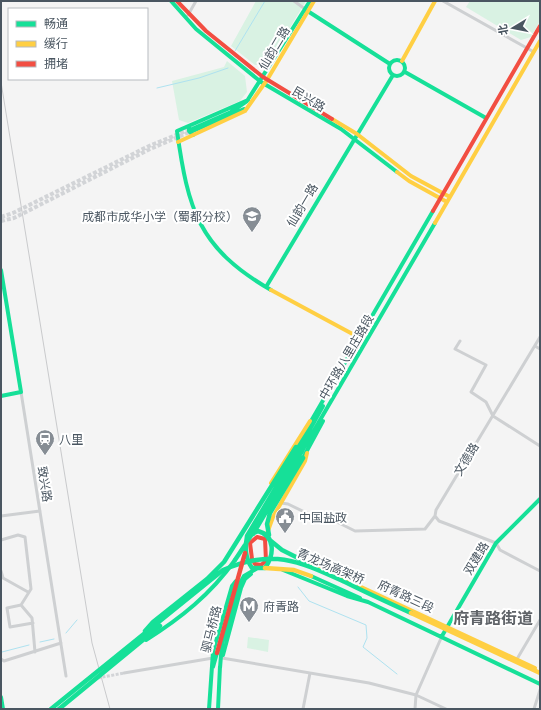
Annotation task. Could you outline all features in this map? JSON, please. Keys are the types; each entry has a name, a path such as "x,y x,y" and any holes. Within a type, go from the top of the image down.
{"main road":[{"name":"民兴路","path":"171,1 264,81 356,136 410,176 450,197"},
{"name":"民兴路","path":"177,1 188,16"},
{"name":"仙韵二路","path":"178,142 192,130 249,102 264,81 310,1"},
{"name":"仙韵二路","path":"306,10 314,1"},
{"path":"402,61 435,1"},
{"path":"306,10 390,64"},
{"name":"中环路八里庄路段","path":"141,643 165,628 206,596 224,577 261,520 299,449 312,419 540,26"},
{"name":"中环路八里庄路段","path":"137,639 153,622 207,579 224,562 338,391 540,41"},
{"path":"396,60 402,61 405,66 405,72 401,76 393,76 389,72 390,64 396,60"},
{"path":"405,72 486,118"},
{"name":"仙韵一路","path":"266,287 393,76"},
{"name":"仙韵二路","path":"178,142 177,131 192,130"},
{"name":"民兴路","path":"356,136 409,181 447,202"},
{"path":"178,142 186,185 194,213 205,234 233,266 266,287 360,338"},
{"name":"致兴路","path":"1,270 21,392"},
{"path":"333,385 299,449 248,534 248,543 252,559 261,566 294,570 311,576 368,602"},
{"path":"212,667 220,655 240,583 244,576 261,566 267,556 267,524 270,513 310,446 338,391"},
{"path":"1,396 21,392"},
{"path":"220,655 246,552 252,515 304,428 312,419"},
{"path":"267,537 281,503 305,461 310,446"},
{"name":"双建路","path":"442,636 446,626 496,543 540,499"},
{"path":"248,543 251,534 264,532 271,541 288,553 344,579"},
{"name":"府青路三段","path":"267,537 300,558 337,573 344,579 517,659 540,672"},
{"path":"246,552 248,563 252,568 269,564 272,555 271,541"},
{"name":"青龙场高架桥","path":"50,709 223,570 249,560 268,558 286,558 305,564 540,672"},
{"name":"青龙场高架桥","path":"60,709 208,586 228,572 253,563 280,561 304,566 540,676"},
{"name":"府青路三段","path":"261,566 310,579 356,600 368,602 540,684"},
{"name":"驷马桥路","path":"209,709 213,658 220,626 232,586 239,578 261,566"},
{"name":"驷马桥路","path":"218,709 220,655"},
{"path":"1,697 3,709"}],"street":[{"path":"188,16 196,1"},
{"path":"294,1 306,10"},
{"path":"443,1 534,52"},
{"name":"文德路","path":"435,516 436,510 540,336"},
{"path":"460,341 455,348 486,365 471,392 486,402 492,416 540,446"},
{"path":"535,346 540,349"},
{"name":"致兴路","path":"21,392 66,676"},
{"path":"281,503 288,504 321,520 335,521 355,531 425,529 435,516 439,521 496,543 500,550 540,571"},
{"path":"1,516 40,511"},
{"path":"1,534 2,539 18,534 25,536 32,589 28,592 21,605 7,608 10,627 33,623"},
{"path":"1,572 3,578 28,592"},
{"path":"21,605 32,618 35,652"},
{"path":"517,659 540,620"},
{"path":"415,709 416,696 442,636"},
{"path":"1,659 4,661 61,643"},
{"path":"220,655 369,684 416,696 446,709"},
{"path":"124,673 213,658"},
{"path":"303,709 310,673"},
{"path":"60,709 90,680"},
{"path":"534,709 540,690"}],"green space":[{"path":"256,1 306,1 268,64 255,65 231,46"},
{"path":"470,1 540,1 540,21 531,37 521,40 466,7"},
{"path":"227,61 245,76 247,92 240,101 188,123 179,120 172,81 224,67"},
{"path":"248,637 269,640 268,652 247,648"}],"waterway":[{"path":"235,51 265,1"},
{"path":"157,88 199,78 228,68"},
{"path":"298,587 309,601 366,625 367,638 363,647 397,674"},
{"path":"66,633 77,620"},
{"path":"40,642 54,639"},
{"path":"2,652 29,645"}],"tunnel":[{"path":"1,217 13,213 149,146 191,129"},
{"path":"1,221 14,218 150,149 192,131"},
{"path":"98,678 124,673"}],"railway":[{"path":"1,82 92,643 110,709"}],"traffic: fast":[{"path":"171,1 196,29 261,82 341,129 397,172"},
{"path":"192,129 231,112 247,101 310,1"},
{"path":"306,10 390,64"},
{"path":"394,60 400,60 405,65 405,68 403,74 400,76 394,76 389,71 389,65 394,60"},
{"path":"405,72 486,118"},
{"path":"266,287 393,75"},
{"path":"248,100 177,131 186,183 192,205 201,224 212,242 227,258 246,274 271,290"},
{"path":"193,131 244,109"},
{"path":"189,126 189,131 193,135"},
{"path":"296,447 433,211"},
{"path":"302,451 435,223"},
{"path":"1,270 21,392 1,396"},
{"path":"299,449 323,406"},
{"path":"303,458 323,421"},
{"path":"145,631 153,622 207,579 224,562 296,447"},
{"path":"246,543 252,534 258,531 268,537 272,547 270,558 265,568 252,568 246,553 246,545 246,540 247,536 299,449"},
{"path":"253,534 302,451"},
{"path":"269,535 267,524 270,513 303,458"},
{"path":"442,636 496,543 540,499"},
{"path":"271,541 282,550 308,563"},
{"path":"235,560 245,545"},
{"path":"51,709 223,570 241,563 271,559 299,563 314,568 411,613"},
{"path":"146,640 195,604 216,584 235,560"},
{"path":"220,668 222,643 240,583 244,576 256,569"},
{"path":"283,570 347,596 368,602 540,684"},
{"path":"223,655 241,588 245,579 251,574"},
{"path":"311,576 360,598"},
{"path":"209,709 213,652 232,586 236,581"},
{"path":"59,709 160,626"},
{"path":"213,667 217,653"},
{"path":"218,709 220,666"},
{"path":"1,697 3,709"}],"traffic: slow":[{"path":"178,142 245,111 267,80 314,1"},
{"path":"402,61 435,1"},
{"path":"435,223 540,41"},
{"path":"332,119 357,134 411,176 450,197"},
{"path":"397,172 409,181 447,202"},
{"path":"271,290 360,338"},
{"path":"271,483 310,421"},
{"path":"265,539 273,517 305,461 307,453"},
{"path":"305,560 337,573 348,581"},
{"path":"265,568 294,570 311,576"},
{"path":"359,586 535,668"},
{"path":"411,613 540,673"}],"traffic: jam":[{"path":"177,1 206,31 263,77 332,119"},
{"path":"433,211 540,26"},
{"path":"257,537 265,539 266,561 261,565 255,564 252,559 250,543 257,537"},
{"path":"217,653 245,553"}],"place":[{"name":"成都市成华小学（蜀都分校）","path":"252,233"},
{"name":"八里","path":"45,456"},
{"name":"中国盐政","path":"285,534"},
{"name":"府青路","path":"249,623"}],"district":[{"name":"府青路街道","path":"493,618"}]}
